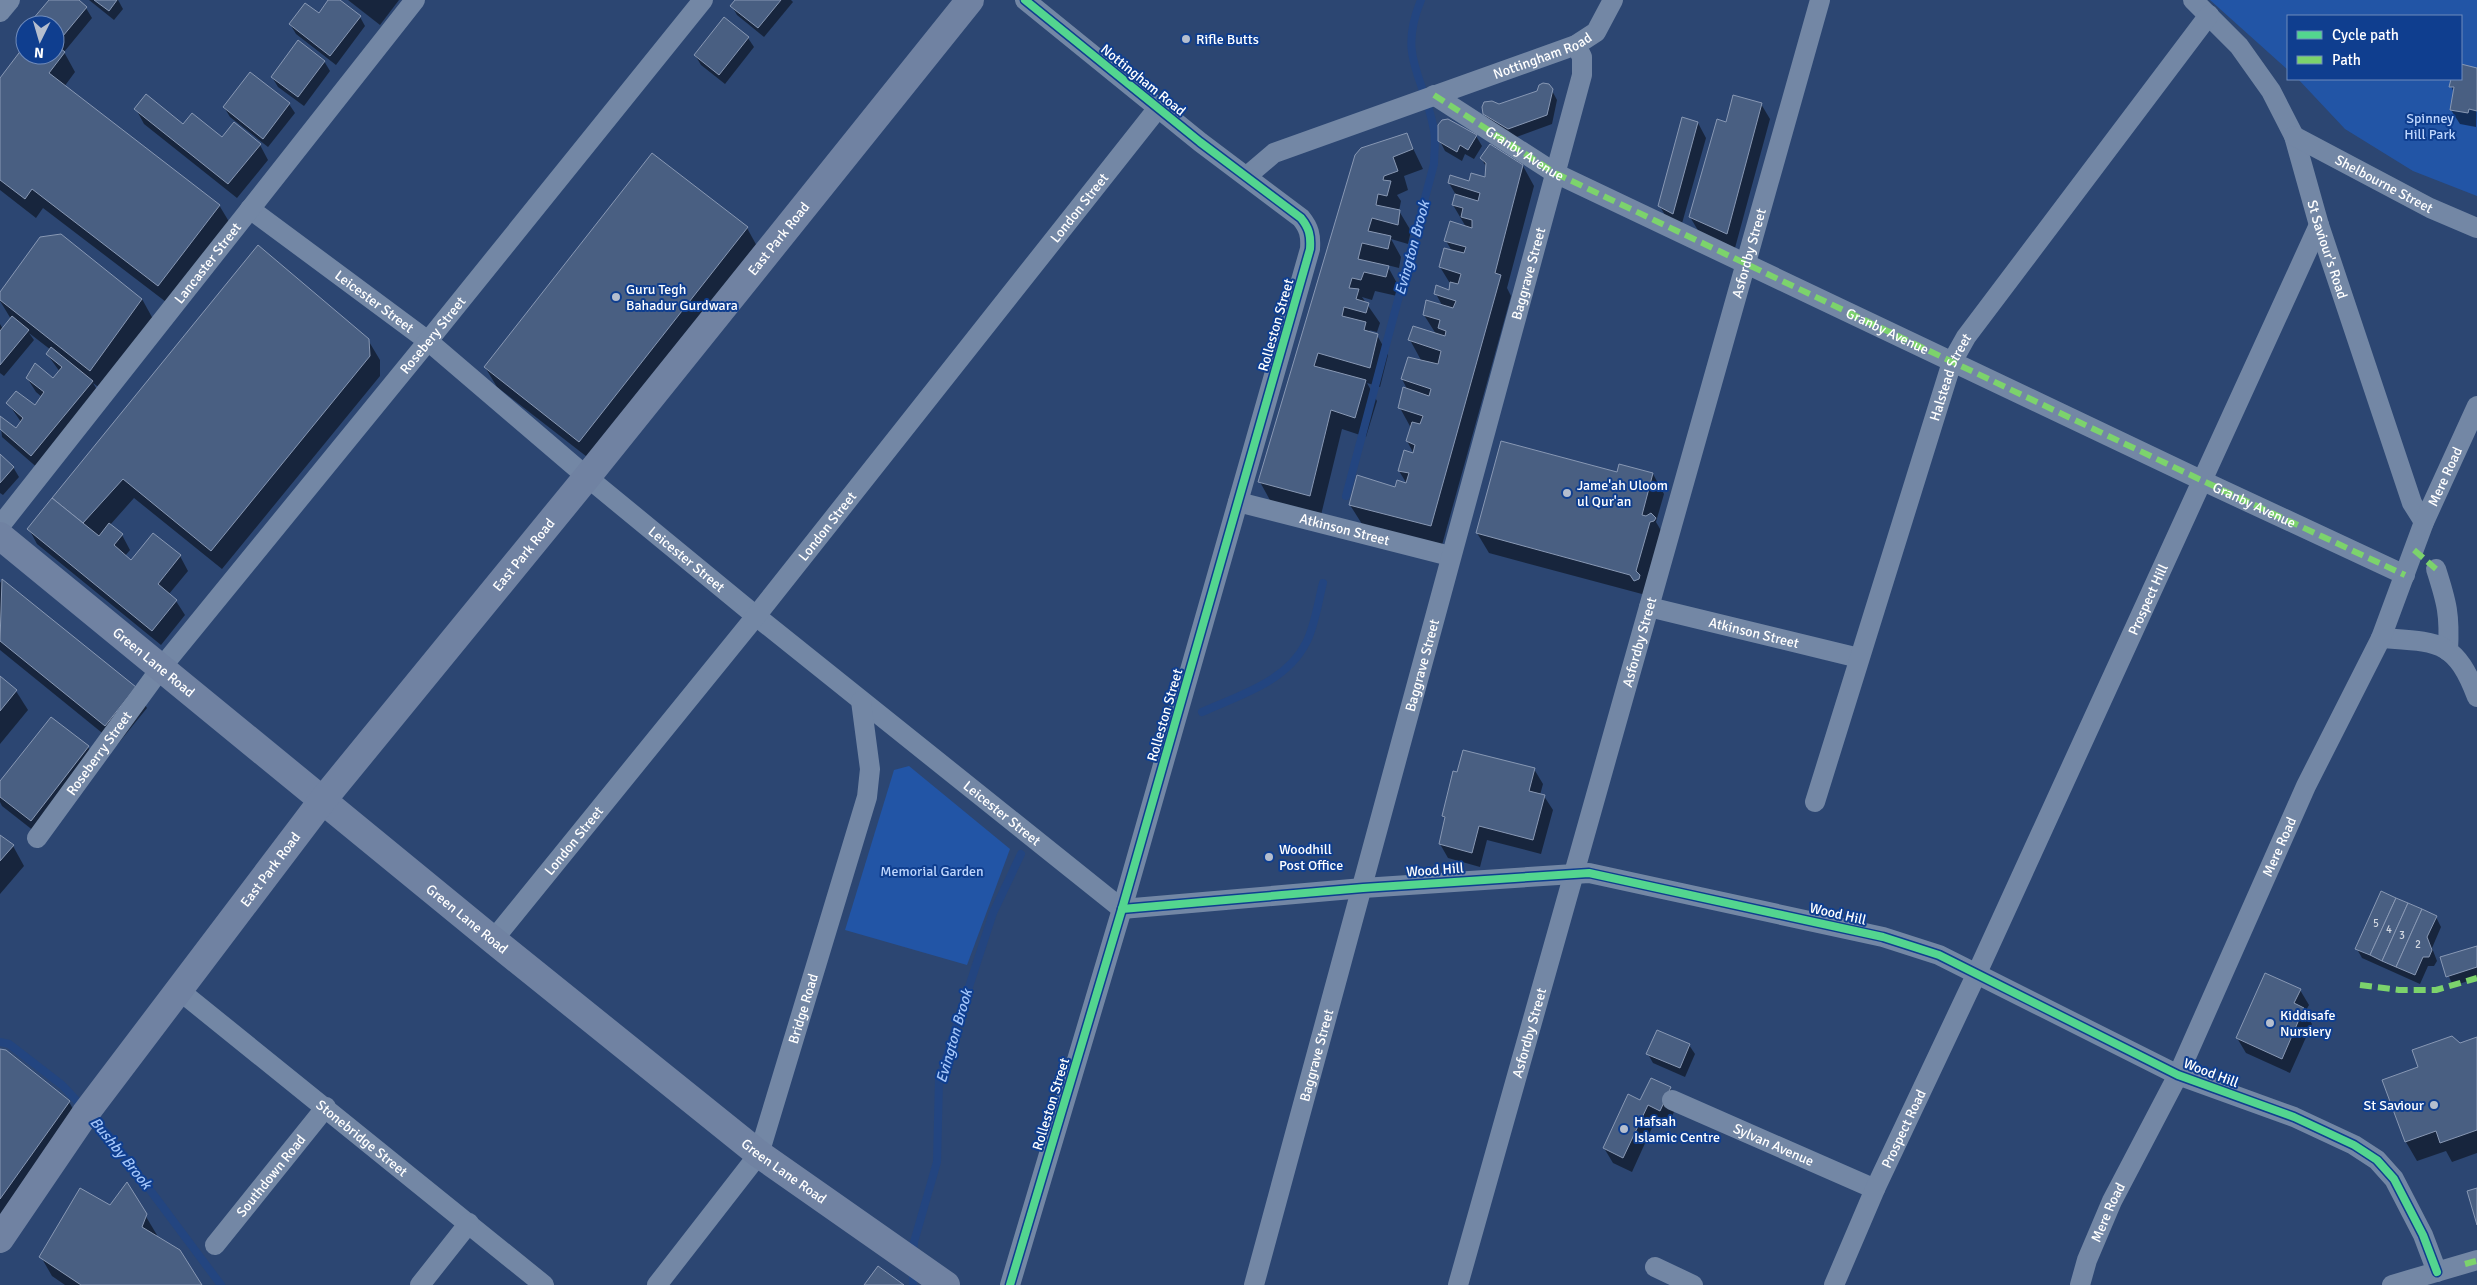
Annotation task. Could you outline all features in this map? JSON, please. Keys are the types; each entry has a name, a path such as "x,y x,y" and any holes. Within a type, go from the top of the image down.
{"main road":[{"name":"East Park Road","path":"0,1239 90,1107 322,801 587,477 970,0"},
{"name":"Green Lane Road","path":"0,536 322,801 760,1154 926,1271"}],"street":[{"path":"0,12 10,0"},
{"name":"Lancaster Street","path":"0,526 415,0"},
{"name":"Rosebery Street","path":"161,668 703,0"},
{"name":"Nottingham Road","path":"1025,0 1158,108 1247,176 1274,153 1576,45 1596,32 1613,0"},
{"name":"Asfordby Street","path":"1458,1285 1820,0"},
{"name":"St Saviour's Road","path":"2193,0 2239,46 2271,91 2294,136 2319,226 2412,502 2424,522"},
{"name":"Halstead Street","path":"1815,802 1952,362 1966,337 2209,15"},
{"name":"Baggrave Street","path":"1254,1285 1363,888 1450,556 1582,75 1582,57 1576,45"},
{"name":"Granby Avenue","path":"1434,95 1556,173 1747,262 2201,480 2405,574"},
{"name":"London Street","path":"493,940 756,616 1158,108"},
{"name":"Shelbourne Street","path":"2294,136 2430,208 2477,228"},
{"name":"Rolleston Street","path":"1010,1285 1122,910 1310,249 1311,238 1308,227 1301,218 1247,176"},
{"name":"Leicester Street","path":"250,209 428,341 587,477 756,616 1122,910"},
{"name":"Prospect Hill","path":"1977,973 2201,480 2319,226"},
{"name":"Mere Road","path":"2080,1285 2087,1260 2112,1200 2178,1074 2306,786 2381,638 2424,522 2477,406"},
{"name":"Atkinson Street","path":"1238,502 1450,556"},
{"path":"2436,569 2448,606 2450,620 2448,651"},
{"name":"Atkinson Street","path":"1649,607 1859,658"},
{"path":"2381,638 2434,643 2448,651 2473,673 2477,698"},
{"name":"Roseberry Street","path":"37,838 161,668"},
{"name":"Bridge Road","path":"657,1285 760,1154 867,797 870,769 861,701"},
{"name":"Wood Hill","path":"1122,910 1363,888 1573,872 1589,873 1883,937 1939,954 2178,1074 2294,1117 2354,1145 2376,1160 2394,1179 2423,1235 2436,1272"},
{"name":"Prospect Road","path":"1834,1285 1875,1189 1977,973"},
{"name":"Stonebridge Street","path":"180,990 544,1285"},
{"name":"Sylvan Avenue","path":"1672,1100 1875,1189"},
{"name":"Southdown Road","path":"215,1245 326,1107"},
{"path":"420,1285 469,1223"},
{"path":"2392,1285 2473,1262"},
{"path":"1655,1267 1693,1285"}],"green space":[{"name":"Spinney Hill Park","path":"2210,0 2477,0 2477,196 2413,171 2345,129 2299,80 2462,80 2462,15 2287,15 2287,69"},
{"name":"Memorial Garden","path":"909,766 1010,849 967,965 845,930 894,770"}],"building":[{"path":"49,0 79,0 87,7 65,34 65,15 36,15"},
{"path":"94,0 117,0 109,11"},
{"path":"328,0 340,0 361,16 330,56 289,24 305,3 319,13"},
{"path":"735,0 781,0 758,28 730,6"},
{"path":"724,17 749,37 719,75 694,55"},
{"path":"298,40 325,61 298,97 271,77"},
{"path":"15,58 15,65 55,65 49,73 220,205 158,286 32,189 25,199 0,180 0,78"},
{"path":"2462,64 2477,68 2477,111 2469,109 2468,113 2450,110 2454,87 2449,87 2451,80 2462,80"},
{"path":"250,72 290,103 263,139 223,107"},
{"path":"1543,83 1549,84 1553,89 1547,115 1508,129 1483,114 1482,107 1484,102 1492,101 1499,104 1537,91 1539,85"},
{"path":"146,94 183,124 192,113 222,137 234,122 261,144 228,184 134,109"},
{"path":"1733,95 1762,103 1727,234 1689,217 1717,119 1726,122"},
{"path":"1682,117 1698,122 1673,214 1658,206"},
{"path":"1448,119 1477,135 1468,150 1460,145 1457,152 1438,141 1438,125 1442,120"},
{"path":"1407,133 1413,149 1393,157 1398,171 1384,176 1383,180 1391,181 1387,196 1378,194 1376,205 1400,210 1398,225 1372,218 1368,231 1391,236 1388,249 1362,243 1358,259 1389,266 1386,277 1364,272 1361,280 1352,278 1349,288 1359,289 1356,299 1369,303 1366,313 1344,307 1342,316 1366,322 1364,330 1378,334 1370,368 1318,353 1314,366 1366,380 1355,418 1331,410 1310,496 1258,482 1355,155 1361,148"},
{"path":"1490,144 1523,165 1495,273 1501,275 1431,526 1349,505 1357,475 1395,487 1397,480 1406,483 1409,473 1398,471 1404,450 1413,453 1415,445 1406,441 1412,422 1420,424 1423,416 1398,408 1403,387 1429,396 1431,389 1401,379 1408,357 1438,364 1441,351 1408,340 1413,326 1445,336 1446,331 1438,328 1440,320 1423,315 1426,300 1453,308 1456,301 1434,294 1436,285 1449,290 1450,282 1458,284 1461,274 1439,267 1444,248 1464,253 1466,247 1444,241 1450,221 1472,228 1472,220 1461,217 1463,208 1452,205 1455,194 1478,201 1480,193 1448,183 1450,175 1469,181 1471,173 1485,177 1486,163 1480,158"},
{"name":"Guru Tegh Bahadur Gurdwara","path":"652,153 748,227 579,442 484,367"},
{"path":"61,234 142,299 90,371 0,300 0,292 40,237"},
{"path":"258,245 369,339 370,356 211,551 123,479 83,523 52,498"},
{"path":"12,316 29,330 0,365 0,331"},
{"path":"51,347 93,381 31,456 0,429 0,416 16,428 23,418 6,403 16,391 35,405 44,392 26,378 35,363 53,378 62,367 46,354"},
{"name":"Jame'ah Uloom ul Qur'an","path":"1501,441 1617,472 1619,464 1653,473 1642,515 1646,516 1651,513 1656,518 1650,522 1636,571 1640,575 1639,579 1634,581 1630,575 1476,533"},
{"path":"0,454 14,467 0,483"},
{"path":"52,498 99,536 109,523 123,534 114,545 131,560 153,533 181,555 158,584 177,600 152,631 27,529"},
{"path":"2,579 136,687 105,726 0,641"},
{"path":"0,676 17,690 0,711"},
{"path":"51,717 89,746 31,821 0,797 0,781"},
{"path":"1463,750 1535,768 1529,791 1545,795 1533,840 1479,826 1472,853 1439,844 1445,817 1442,816 1453,771 1457,772"},
{"path":"0,835 14,845 0,861"},
{"path":"2381,891 2396,898 2370,955 2355,949"},
{"path":"2396,898 2408,903 2382,961 2370,955"},
{"path":"2408,903 2422,909 2396,967 2382,961"},
{"path":"2422,909 2437,916 2427,937 2432,950 2429,957 2423,957 2415,975 2396,967"},
{"path":"2477,946 2477,967 2446,977 2440,957"},
{"name":"Kiddisafe Nursiery","path":"2265,973 2301,989 2294,1003 2304,1008 2282,1059 2236,1038"},
{"path":"1657,1030 1690,1044 1680,1068 1646,1054"},
{"name":"St Saviour","path":"2452,1036 2460,1043 2477,1037 2477,1130 2440,1143 2436,1131 2405,1142 2382,1080 2418,1067 2412,1050"},
{"path":"0,1049 6,1050 70,1101 0,1199"},
{"name":"Hafsah Islamic Centre","path":"1651,1078 1671,1087 1660,1111 1648,1105 1623,1158 1603,1148 1628,1094 1640,1100"},
{"path":"127,1182 147,1214 142,1227 180,1250 202,1285 81,1285 39,1257 80,1188 110,1205"},
{"path":"2477,1188 2477,1225 2467,1191"},
{"path":"878,1266 904,1285 864,1285"}],"waterway":[{"name":"Evington Brook","path":"1346,496 1434,164 1434,130 1412,52 1411,37 1414,20 1421,0"},
{"name":"Evington Brook","path":"1202,712 1261,686 1287,668 1306,643 1312,629 1323,583"},
{"name":"Evington Brook","path":"913,1256 914,1242 937,1162 939,1079 993,913 1021,854"},
{"name":"Bushby Brook","path":"0,1042 9,1044 62,1085 109,1135 221,1285"},
{"name":"Evington Brook","path":"913,1270 913,1285"}],"marked path":[{"path":"1434,95 1555,173 2405,575"},
{"path":"2414,550 2436,569"},
{"path":"2360,985 2399,990 2436,990 2477,978"},
{"path":"2465,1264 2476,1261"}],"cycle path":[{"path":"1010,1285 1122,909 1310,249 1309,232 1301,218 1200,142 1025,0"},
{"path":"1122,909 1363,888 1589,873 1883,937 1939,955 2178,1075 2294,1117 2354,1145 2377,1160 2394,1179 2423,1235 2437,1272"}],"place":[{"name":"Rifle Butts","path":"1186,39"},
{"name":"Guru Tegh Bahadur Gurdwara","path":"616,297"},
{"name":"Jame'ah Uloom ul Qur'an","path":"1567,493"},
{"name":"Woodhill Post Office","path":"1269,857"},
{"name":"Kiddisafe Nursiery","path":"2270,1023"},
{"name":"St Saviour","path":"2434,1105"},
{"name":"Hafsah Islamic Centre","path":"1624,1129"}]}
